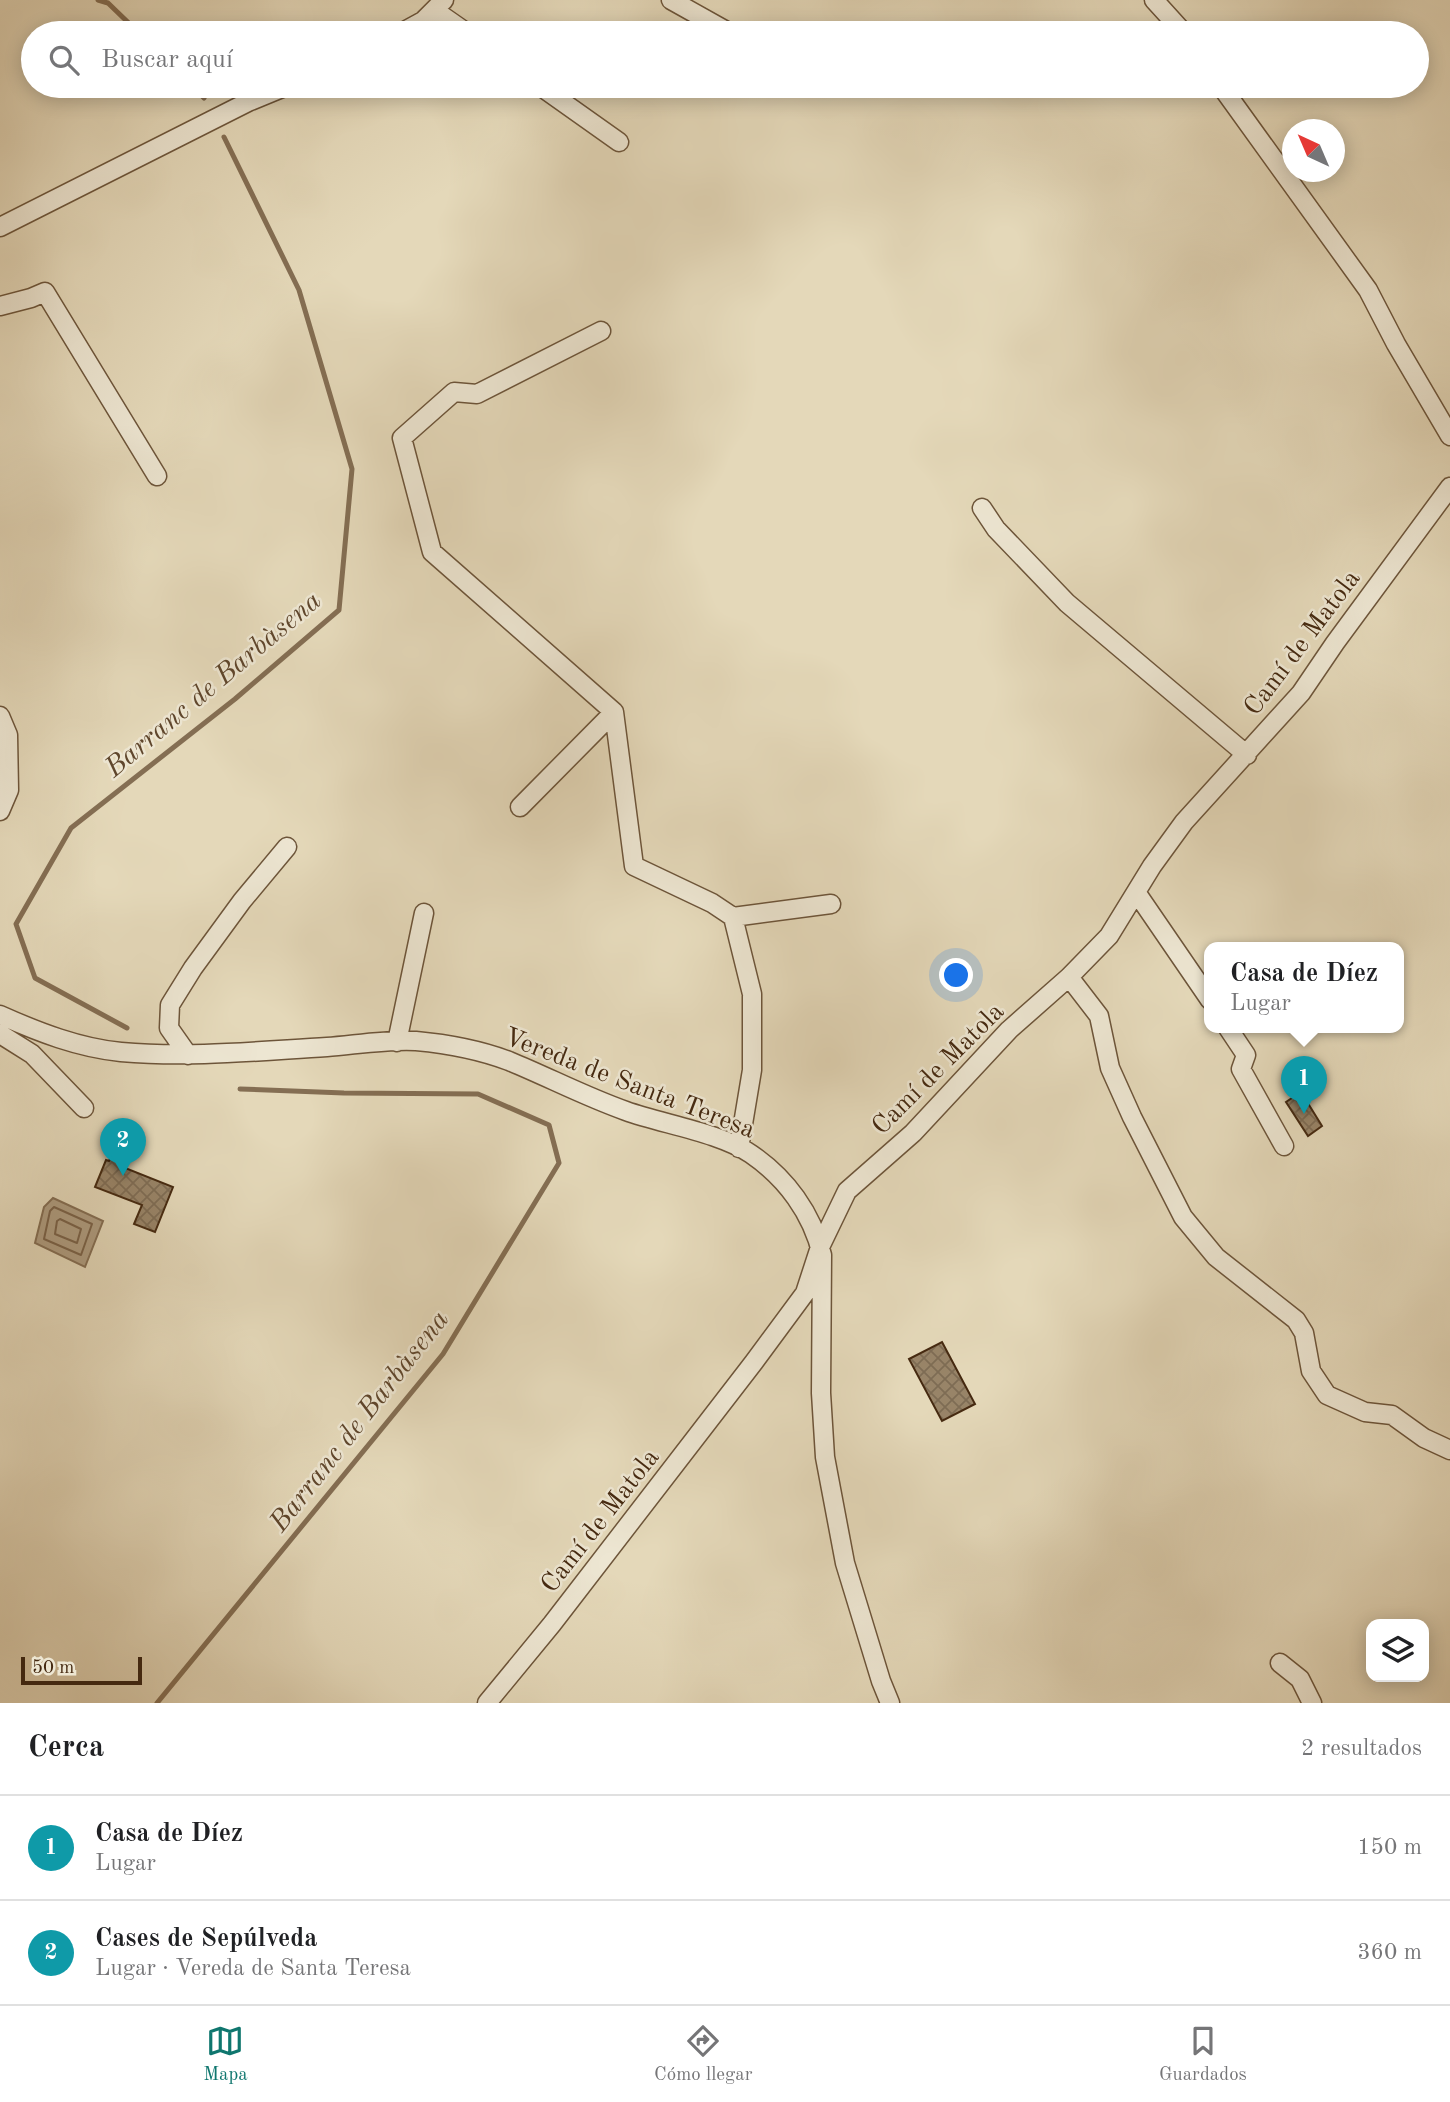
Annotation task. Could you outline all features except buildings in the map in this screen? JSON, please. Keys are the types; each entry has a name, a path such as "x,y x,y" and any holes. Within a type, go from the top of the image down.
{"street":[{"path":"671,0 709,21"},
{"path":"1154,0 1173,21"},
{"path":"421,21 439,5 455,21"},
{"path":"0,227 258,98"},
{"path":"557,98 619,142"},
{"path":"1230,98 1368,290 1450,436"},
{"path":"0,306 45,292 157,476"},
{"path":"601,331 477,394 454,392 402,438 432,552 614,712 634,866 712,903 733,917 831,904"},
{"name":"Camí de Matola","path":"487,1703 552,1624 805,1293 820,1247 847,1191 913,1133 1009,1030 1069,977 1109,936 1184,822 1301,693 1450,487"},
{"path":"982,508 996,529 1067,603 1247,754"},
{"path":"520,807 614,712"},
{"path":"0,716 8,735 9,790 0,811"},
{"path":"188,1055 169,1028 170,1005 193,968 242,901 287,847"},
{"path":"1136,892 1204,993"},
{"path":"397,1042 424,913"},
{"path":"733,917 752,994 752,1070 738,1148"},
{"path":"1069,977 1099,1016 1110,1068 1184,1217 1216,1257 1296,1320 1304,1333 1311,1371 1327,1395 1365,1412 1392,1415 1424,1438 1450,1450"},
{"name":"Vereda de Santa Teresa","path":"0,1015 31,1029 69,1041 119,1052 188,1055 413,1041 465,1048 507,1061 626,1111 712,1137 749,1152 781,1178 805,1210 820,1247 821,1393 825,1457 845,1563 890,1703"},
{"path":"1232,1033 1247,1055 1241,1069 1284,1146"},
{"path":"0,1034 32,1054 84,1108"},
{"path":"1280,1663 1300,1679 1312,1703"}],"water":[{"path":"53,1198 103,1221 85,1267 35,1243 44,1207"}],"waterway":[{"name":"Barranc de Barbàsena","path":"98,0 108,3 127,21"},
{"name":"Barranc de Barbàsena","path":"127,1028 35,978 16,924 71,828 235,699 339,610 352,469 299,290 224,137"},
{"name":"Barranc de Barbàsena","path":"157,1703 443,1354 559,1163 549,1125 478,1094 240,1089"}],"place":[{"name":"Casa de Díez","path":"1304,1114"},
{"name":"Cases de Sepúlveda","path":"123,1176"}]}
